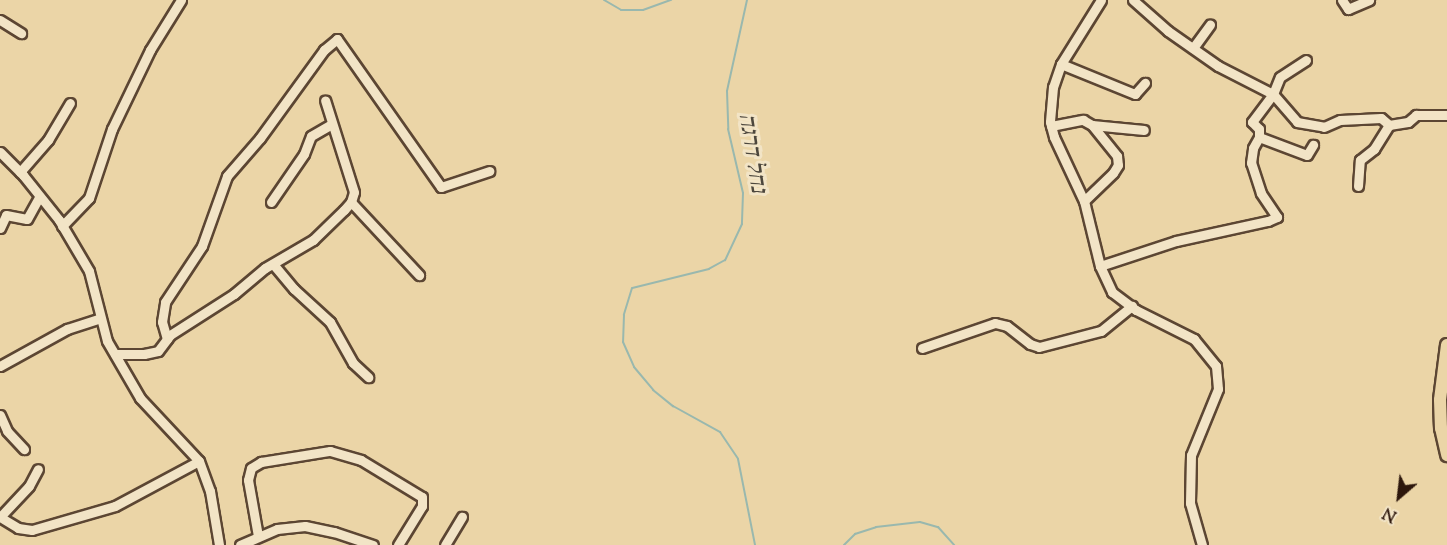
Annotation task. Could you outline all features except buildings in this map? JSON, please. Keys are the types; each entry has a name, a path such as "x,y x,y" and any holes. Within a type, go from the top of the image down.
{"main road":[{"path":"1447,345 1440,400 1441,428 1447,455"}],"street":[{"path":"62,226 89,198 112,129 150,50 181,0"},
{"path":"1101,0 1061,64 1050,104 1051,126 1084,201 1100,266 1112,292 1132,306 1194,339 1215,366 1218,389 1191,454 1190,503 1202,545"},
{"path":"1133,0 1192,48 1250,85 1273,94 1297,122 1324,128 1340,120 1381,118 1389,126"},
{"path":"1342,0 1348,9 1370,0"},
{"path":"0,20 21,33"},
{"path":"1192,48 1210,25"},
{"path":"166,339 162,322 165,302 202,246 227,176 260,138 284,101 324,50 337,39 441,187 489,171"},
{"path":"1100,266 1176,241 1268,221 1277,217 1261,193 1251,163 1253,148 1259,137 1259,129 1252,122 1273,94 1280,77 1306,60"},
{"path":"1061,64 1135,94 1145,83"},
{"path":"115,354 152,354 162,347 166,339 273,264 313,240 351,202 354,192 325,100"},
{"path":"20,172 48,140 70,103"},
{"path":"1358,186 1360,160 1374,149 1389,126 1408,122 1416,115 1447,115"},
{"path":"1051,126 1083,120 1092,125 1117,156 1118,165 1084,201"},
{"path":"271,202 304,154 310,136 333,124"},
{"path":"1092,125 1144,130"},
{"path":"1259,137 1307,154 1313,145"},
{"path":"0,152 20,172 62,226 89,271 100,318 115,354 140,398 199,460 210,491 219,545"},
{"path":"0,228 6,215 27,219 39,197"},
{"path":"351,202 419,275"},
{"path":"273,264 294,289 330,322 353,363 368,377"},
{"path":"922,348 995,323 1008,326 1030,344 1039,347 1101,331 1132,306"},
{"path":"0,366 67,329 100,318"},
{"path":"0,415 7,431 24,449"},
{"path":"258,536 248,480 251,468 261,462 330,451 361,460 422,497 422,506 398,545"},
{"path":"38,469 29,486 0,517 18,528 32,530 115,506 199,460"},
{"path":"445,545 462,517"},
{"path":"240,545 277,529 305,526 334,532 373,545"}],"waterway":[{"name":"נחל דרגה","path":"604,0 621,10 643,10 671,0"},
{"name":"נחל דרגה","path":"747,0 727,91 728,129 743,193 742,224 725,260 709,269 632,288 624,315 623,342 634,367 653,390 673,406 720,432 738,459 755,545"},
{"name":"נחל דרגה","path":"844,545 855,534 876,527 920,522 938,527 954,545"}]}
